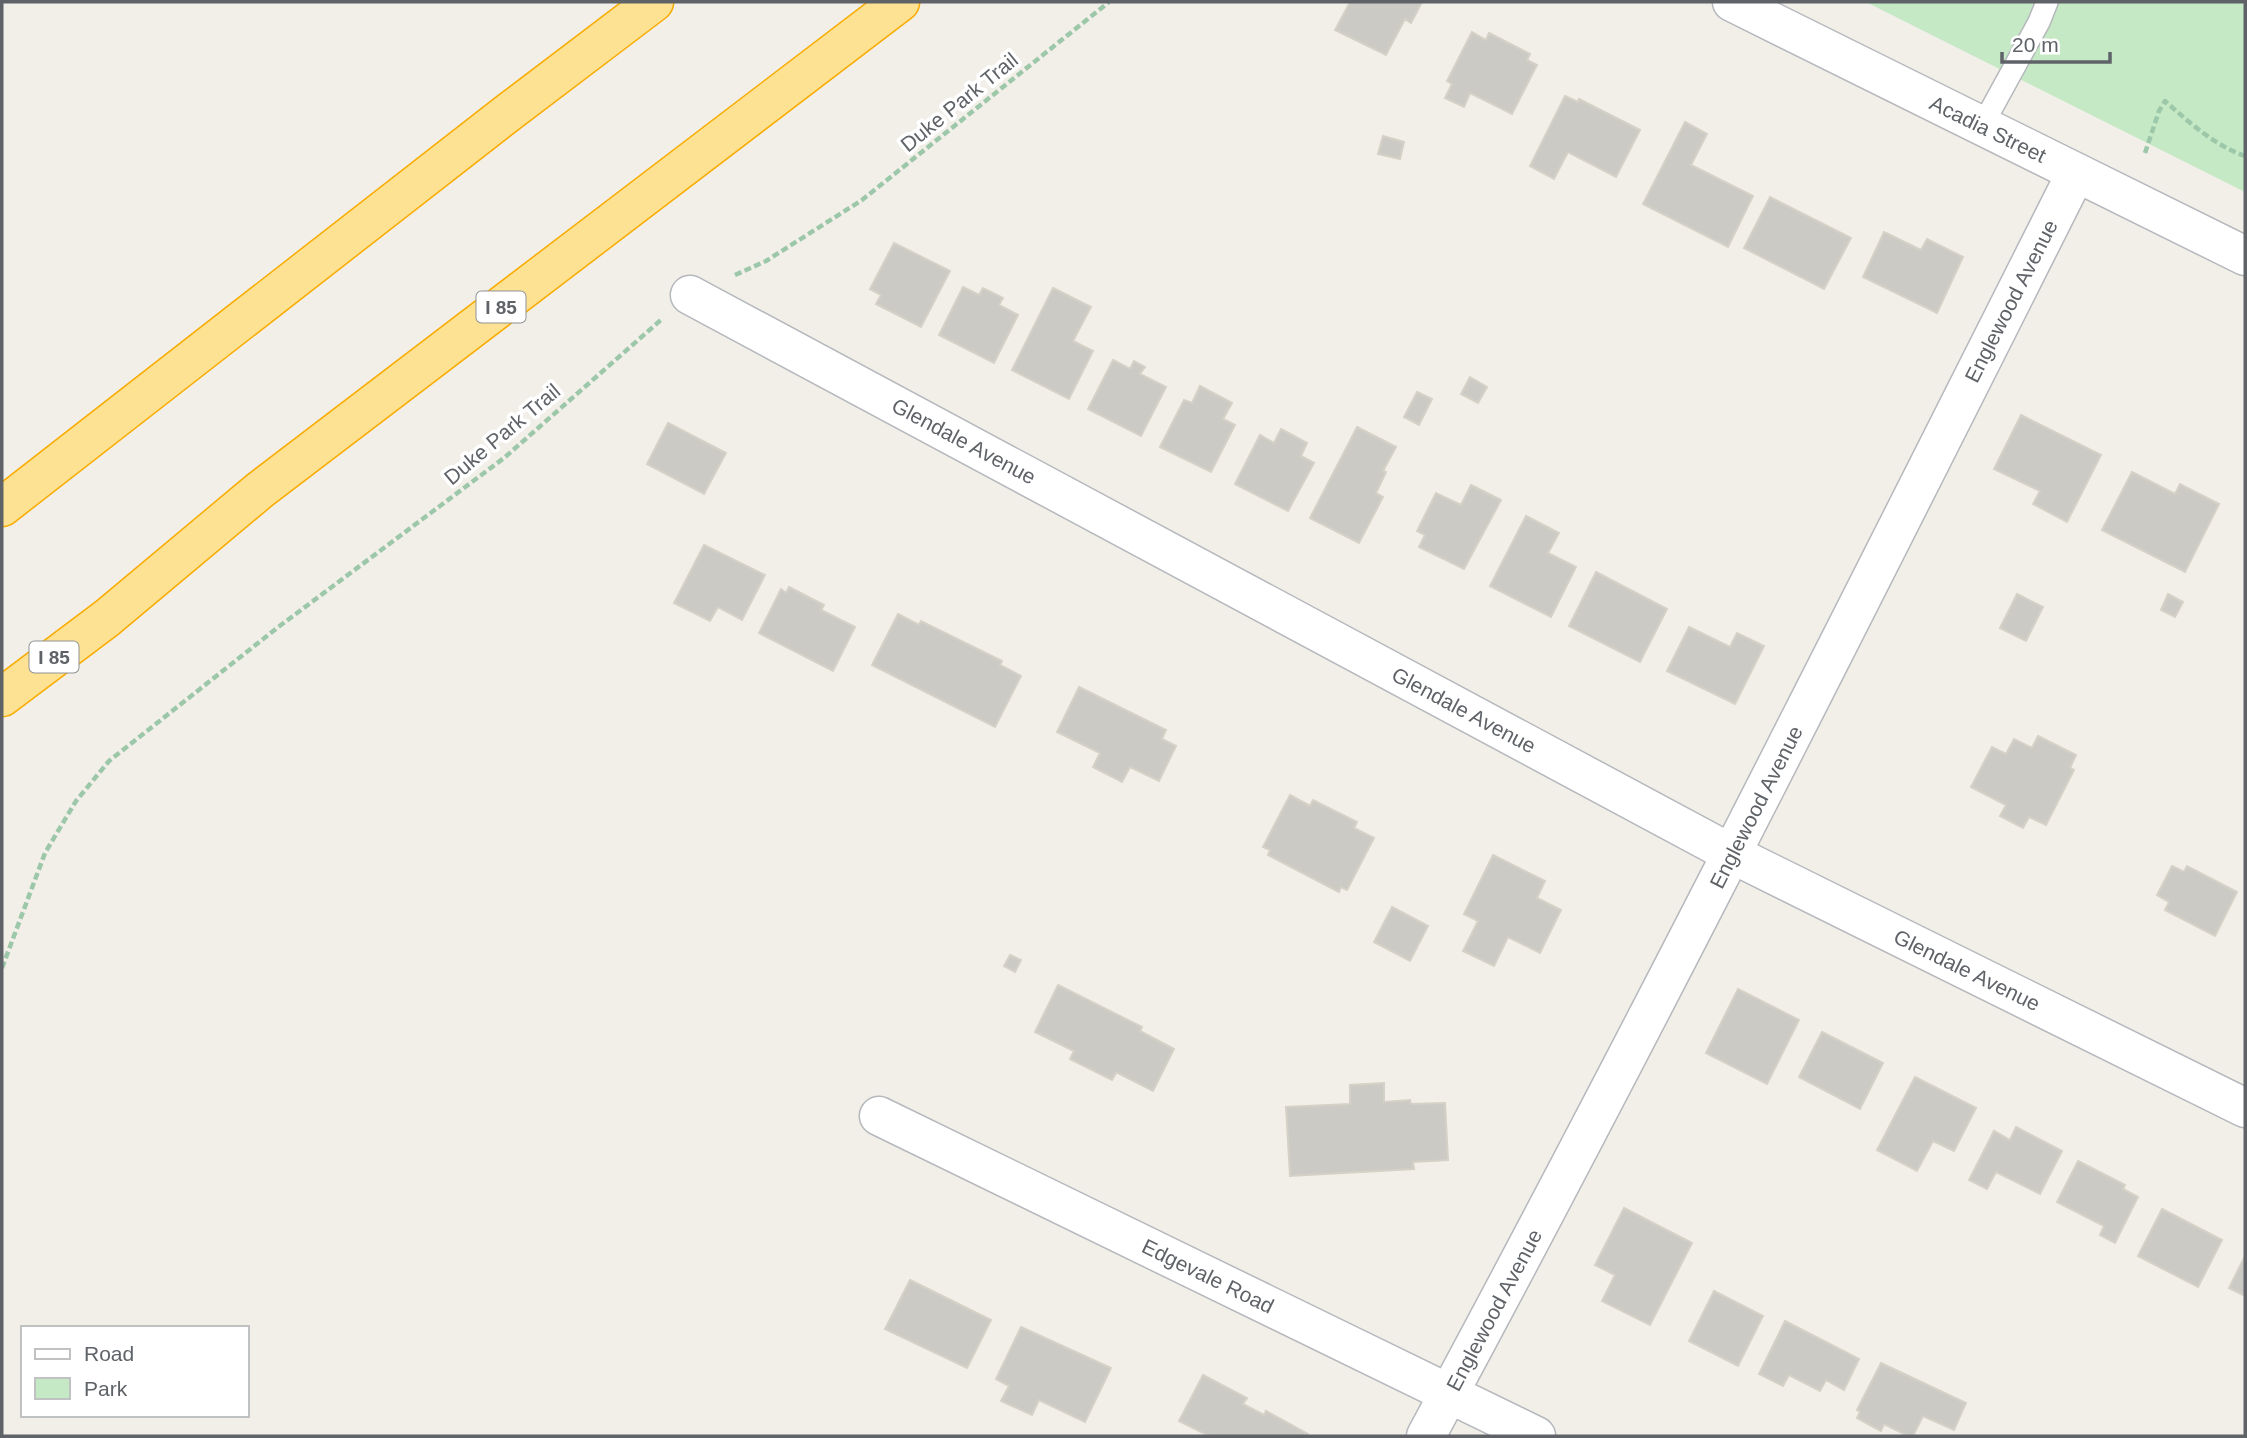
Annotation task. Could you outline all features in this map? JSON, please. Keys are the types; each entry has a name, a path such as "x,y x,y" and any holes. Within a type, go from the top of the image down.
{"highway":[{"path":"2,506 509,111 654,2"},
{"name":"I 85","path":"2,696 107,618 260,490 900,2"}],"street":[{"name":"Acadia Street","path":"1732,2 2245,256"},
{"name":"Englewood Avenue","path":"1426,1436 1732,854 2076,173"},
{"name":"Glendale Avenue","path":"691,295 1732,854 2245,1108"},
{"name":"Edgevale Road","path":"879,1116 1536,1436"}],"lane":[{"path":"1982,126 2039,22 2047,2"}],"path":[{"name":"Duke Park Trail","path":"2,968 45,853 76,801 109,761 288,620 504,458 691,295 766,261 862,200 1109,2"},
{"path":"2145,153 2165,102 2200,132 2245,156"}],"green space":[{"path":"1866,2 2245,2 2245,192"}],"building":[{"path":"1350,2 1422,2 1411,23 1405,19 1386,55 1335,30"},
{"path":"1472,32 1486,40 1489,33 1530,54 1527,60 1537,65 1512,114 1470,93 1464,107 1445,98 1452,84 1447,81"},
{"path":"1565,96 1578,102 1579,99 1640,130 1616,177 1568,152 1554,179 1530,166"},
{"path":"1685,122 1707,134 1691,165 1753,196 1728,247 1643,204"},
{"path":"1383,136 1404,142 1400,159 1378,154"},
{"path":"1770,197 1851,238 1824,289 1744,248"},
{"path":"1884,232 1921,250 1927,239 1963,257 1937,313 1863,277"},
{"path":"894,243 950,271 921,327 876,304 881,295 870,289"},
{"path":"963,287 979,295 983,288 1003,298 999,305 1018,315 994,363 939,335"},
{"path":"1053,288 1091,307 1073,341 1093,351 1069,399 1012,370"},
{"path":"1113,360 1130,369 1134,361 1145,367 1140,374 1166,387 1141,436 1088,409"},
{"path":"1470,377 1487,387 1478,403 1461,394"},
{"path":"1200,386 1232,403 1223,419 1235,425 1211,472 1160,447 1184,400 1192,403"},
{"path":"1417,392 1432,399 1419,425 1404,417"},
{"path":"2021,415 2101,455 2067,522 2033,504 2040,491 1994,469"},
{"path":"668,423 726,453 704,494 647,464"},
{"path":"1357,427 1396,447 1383,471 1386,472 1376,493 1383,497 1359,543 1310,518"},
{"path":"1281,429 1307,443 1301,456 1314,463 1288,511 1235,484 1260,435 1274,443"},
{"path":"2132,472 2175,494 2180,484 2219,504 2185,572 2102,530"},
{"path":"1471,485 1501,500 1464,569 1419,547 1425,535 1417,531 1436,493 1461,505"},
{"path":"1526,516 1559,533 1548,553 1576,567 1551,617 1490,586"},
{"path":"704,545 765,575 742,620 718,607 710,621 674,603"},
{"path":"1596,572 1667,609 1640,662 1569,626"},
{"path":"789,587 824,605 821,610 855,627 833,671 759,633 781,589 786,593"},
{"path":"2017,594 2043,607 2026,641 2000,628"},
{"path":"2168,594 2183,602 2175,617 2161,610"},
{"path":"898,614 919,625 921,621 1002,661 1000,665 1021,676 995,727 872,665"},
{"path":"1689,627 1730,647 1737,633 1764,646 1735,704 1667,671"},
{"path":"1079,687 1166,730 1162,739 1176,746 1159,781 1130,767 1122,782 1093,767 1100,753 1057,732"},
{"path":"2038,736 2076,755 2070,768 2074,770 2046,825 2029,817 2023,828 2000,816 2006,805 1971,787 1992,747 2006,754 2014,739 2032,748"},
{"path":"1290,795 1310,806 1313,800 1357,822 1354,828 1374,838 1347,890 1341,887 1339,892 1268,855 1270,850 1263,847"},
{"path":"1493,855 1545,881 1537,898 1561,910 1540,953 1508,937 1494,966 1463,951 1478,921 1464,914"},
{"path":"2172,866 2184,872 2187,866 2237,892 2215,936 2165,910 2169,902 2157,895"},
{"path":"1392,907 1428,926 1410,961 1374,942"},
{"path":"1010,955 1021,960 1015,972 1004,966"},
{"path":"1058,985 1142,1027 1140,1031 1174,1049 1153,1091 1118,1073 1112,1080 1070,1059 1074,1051 1035,1032"},
{"path":"1738,989 1799,1020 1767,1084 1706,1053"},
{"path":"1822,1032 1883,1063 1860,1109 1799,1077"},
{"path":"1915,1077 1976,1108 1954,1151 1933,1141 1917,1171 1877,1150"},
{"path":"1384,1083 1384,1102 1410,1100 1411,1104 1445,1103 1448,1160 1413,1162 1414,1169 1290,1176 1286,1107 1350,1104 1350,1085"},
{"path":"2016,1127 2062,1151 2040,1194 1996,1172 1987,1189 1969,1180 1994,1131 2010,1140"},
{"path":"2078,1161 2125,1185 2123,1189 2138,1197 2115,1243 2100,1235 2104,1226 2057,1202"},
{"path":"1624,1208 1692,1243 1650,1325 1602,1301 1615,1275 1595,1265"},
{"path":"2162,1209 2222,1240 2198,1287 2138,1256"},
{"path":"2245,1256 2245,1296 2229,1288"},
{"path":"910,1280 991,1320 967,1368 885,1329"},
{"path":"1714,1291 1763,1316 1738,1366 1689,1341"},
{"path":"1785,1321 1859,1359 1844,1390 1826,1380 1820,1391 1789,1375 1783,1386 1759,1374"},
{"path":"1021,1327 1111,1368 1085,1422 1039,1400 1032,1415 1001,1401 1009,1386 996,1379"},
{"path":"1881,1363 1966,1403 1954,1430 1923,1416 1913,1436 1908,1436 1884,1424 1881,1431 1857,1418 1860,1412 1857,1410"},
{"path":"1203,1375 1247,1398 1243,1404 1264,1415 1266,1411 1308,1434 1209,1436 1179,1421"}]}
